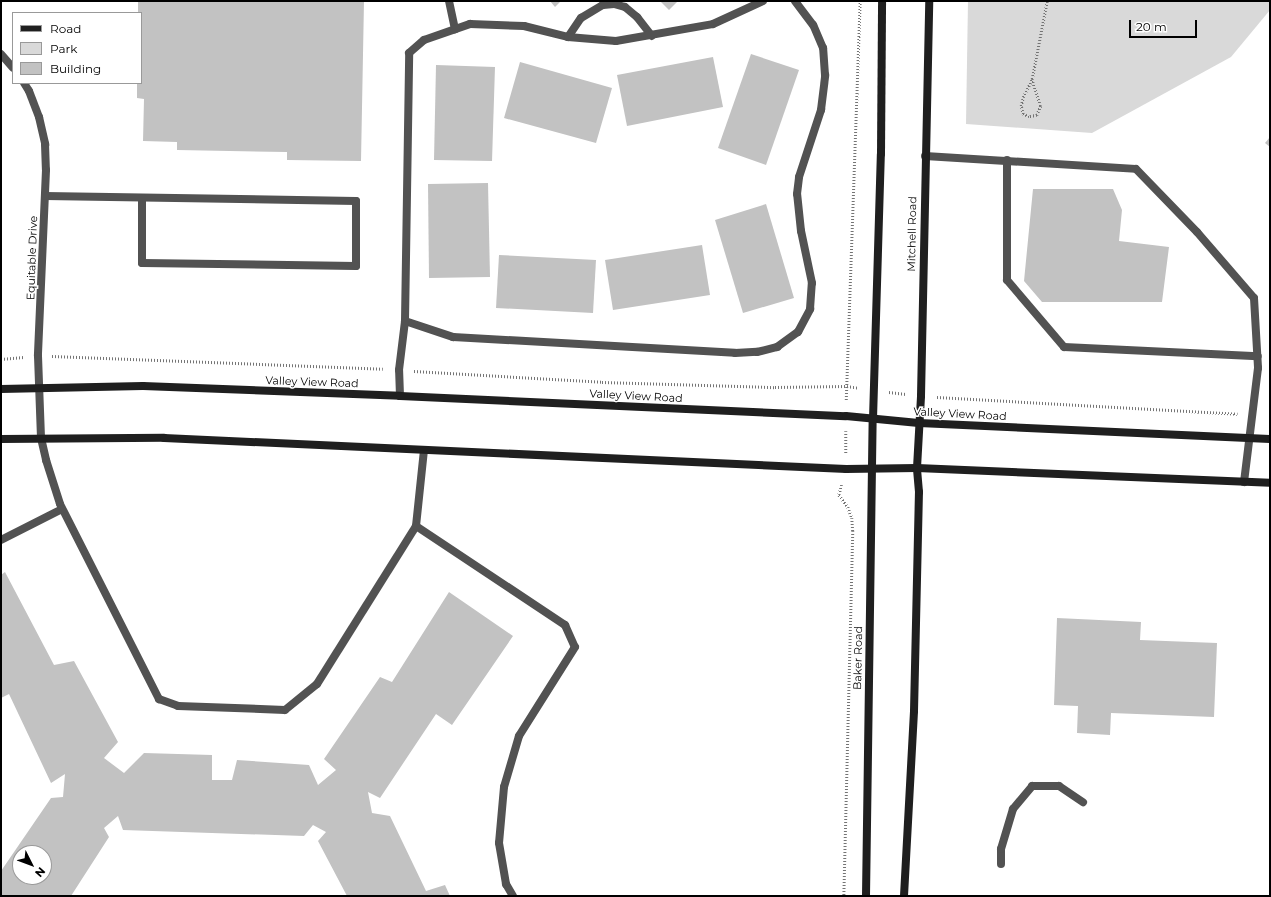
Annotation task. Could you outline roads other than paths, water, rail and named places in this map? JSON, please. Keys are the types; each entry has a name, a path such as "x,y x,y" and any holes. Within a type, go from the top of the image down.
{"main road":[{"path":"872,419 880,154 882,1"},
{"name":"Mitchell Road","path":"918,468 921,396 929,1"},
{"name":"Valley View Road","path":"1,389 143,386 400,396 846,416 919,423 1270,439"},
{"name":"Baker Road","path":"866,896 872,419"},
{"path":"1,439 164,438 846,468 918,468 1270,483"},
{"path":"904,896 914,711 919,492 918,468"}],"street":[{"path":"449,1 455,30"},
{"path":"400,396 399,370 405,321 410,53 424,40 470,24 524,26 568,36 616,41 652,36 713,24 763,1"},
{"path":"405,321 453,337 735,353 757,352 777,347 798,332 810,309 812,283 801,232 797,194 799,176 821,110 825,75 823,48 813,25 795,1"},
{"path":"568,36 581,18 603,5 614,4 624,7 637,16 652,36"},
{"path":"1,54 12,67"},
{"name":"Equitable Drive","path":"25,84 29,91 39,117 45,144 45,196 38,356 41,438 46,460 62,509 159,700 178,706 286,710 317,684 416,526"},
{"path":"925,156 1136,169 1197,232 1254,298 1258,368 1251,438 1244,482"},
{"path":"1007,160 1007,280 1064,347 1258,356"},
{"path":"45,196 356,201 356,266 142,262 142,198"},
{"path":"424,450 416,526 565,625 575,647 519,736 504,786 499,844 506,884 513,896"},
{"path":"1,540 62,509"},
{"path":"1001,864 1001,849 1013,809 1032,786 1059,786 1083,802"}]}
